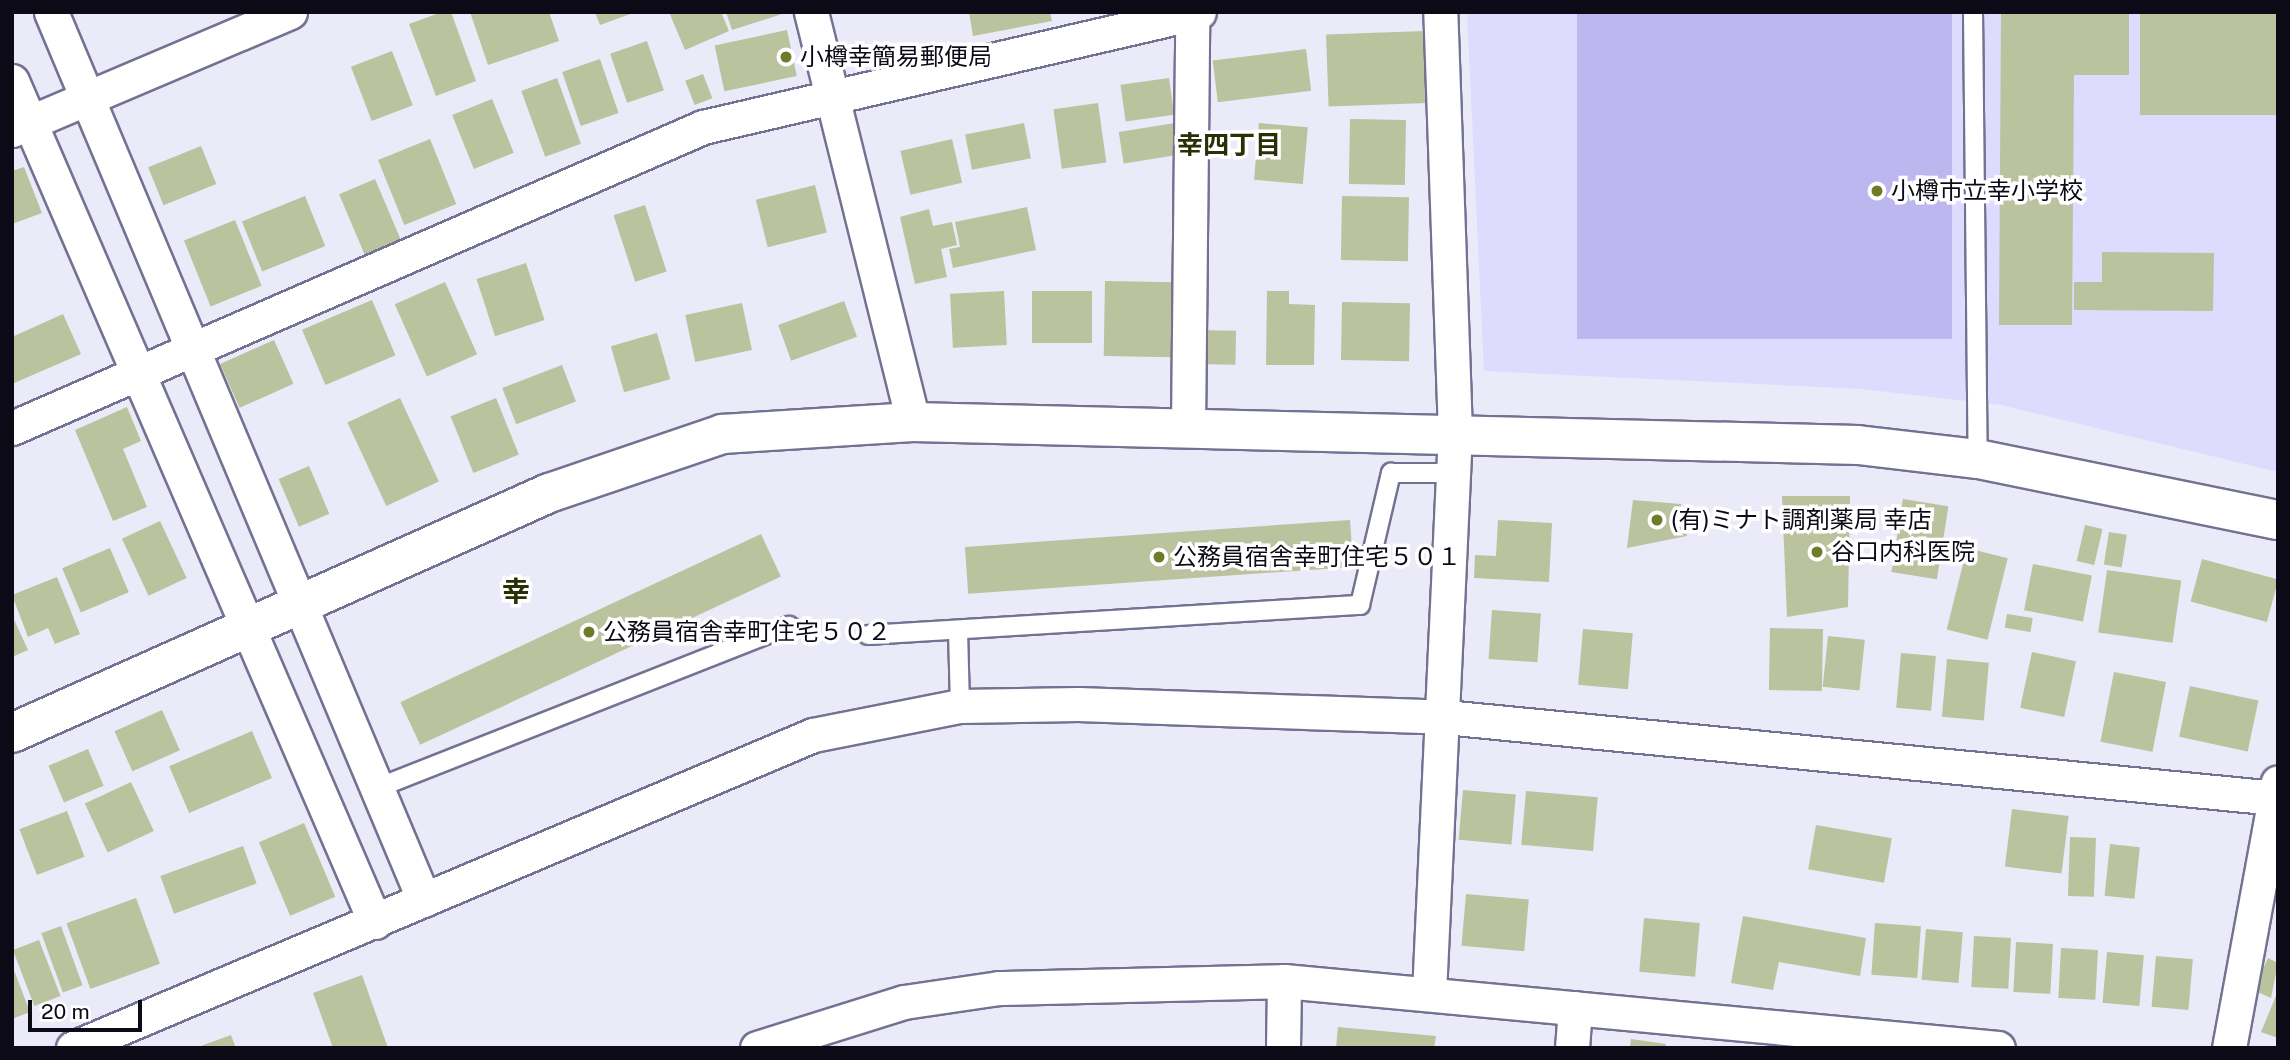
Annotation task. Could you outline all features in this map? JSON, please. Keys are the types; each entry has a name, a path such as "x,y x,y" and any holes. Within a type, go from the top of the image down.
{"street":[{"path":"51,12 190,349 424,900"},
{"path":"22,126 290,12"},
{"path":"811,12 913,422"},
{"path":"1429,994 1445,717 1455,433 1440,12"},
{"path":"12,428 703,127 831,95 1194,13 1188,428"},
{"path":"12,81 22,126 139,371 252,629 374,922"},
{"path":"12,733 252,629 549,493 636,460 722,434 913,422 1455,433 1858,445 1978,459 2278,520"},
{"path":"73,1048 813,735 960,706 1078,704 1445,717 2276,790 2229,1048"},
{"path":"1283,1048 1284,981"},
{"path":"757,1048 904,1002 999,988 1284,981 1575,1008 1835,1040 1998,1048"},
{"path":"1572,1048 1575,1008"}],"lane":[{"path":"1973,12 1978,459"},
{"path":"868,635 1360,605 1391,473 1454,473"},
{"path":"377,789 789,626"},
{"path":"958,630 960,706"}],"shaded area":[{"name":"小樽市立幸小学校","path":"1467,12 2278,12 2278,472 2001,405 1862,389 1484,371"},
{"path":"1577,12 1952,12 1952,339 1577,339"}],"building":[{"path":"442,12 451,12 476,81 436,96 409,24"},
{"path":"470,12 549,12 559,41 488,65"},
{"path":"595,12 633,12 633,13 600,25"},
{"path":"669,12 721,12 729,31 685,50"},
{"path":"726,12 785,12 785,13 732,30"},
{"path":"969,12 1050,12 1052,21 973,36"},
{"path":"2001,12 2129,12 2129,75 2074,75 2072,325 1999,325"},
{"path":"2140,12 2278,12 2278,115 2140,115"},
{"path":"787,30 797,76 724,91 715,45"},
{"path":"1425,31 1428,103 1329,106 1326,34"},
{"path":"647,41 664,90 627,103 610,54"},
{"path":"1306,49 1311,91 1218,102 1213,60"},
{"path":"392,51 413,105 372,121 351,67"},
{"path":"600,59 619,113 581,126 562,72"},
{"path":"703,74 712,98 695,105 685,81"},
{"path":"557,78 581,144 545,157 521,91"},
{"path":"1169,78 1174,115 1126,121 1120,85"},
{"path":"492,99 514,153 474,169 452,115"},
{"path":"1098,103 1106,162 1062,169 1053,109"},
{"path":"1350,119 1406,120 1405,185 1349,184"},
{"path":"1024,123 1031,158 972,170 965,134"},
{"path":"1175,123 1180,155 1124,164 1119,132"},
{"path":"1259,123 1308,127 1303,184 1254,180"},
{"path":"430,139 456,204 404,225 378,160"},
{"path":"952,139 962,183 910,195 900,151"},
{"path":"201,146 216,184 164,205 148,167"},
{"path":"24,167 42,213 12,224 12,171"},
{"path":"375,179 401,241 365,256 339,194"},
{"path":"815,185 827,233 768,247 756,200"},
{"path":"305,196 325,246 262,272 242,221"},
{"path":"1342,196 1409,197 1408,261 1341,260"},
{"path":"645,205 667,272 635,282 614,215"},
{"path":"1027,207 1036,250 953,268 949,249 960,247 955,222"},
{"path":"929,209 933,226 952,222 957,245 941,249 947,277 915,284 900,217"},
{"path":"235,220 262,286 211,306 184,241"},
{"path":"2102,252 2214,253 2213,311 2074,310 2074,282 2102,282"},
{"path":"526,263 545,320 495,336 477,279"},
{"path":"1105,281 1175,282 1174,357 1104,356"},
{"path":"445,282 477,354 427,377 395,304"},
{"path":"1004,291 1007,345 953,348 950,294"},
{"path":"1032,291 1092,291 1092,343 1032,343"},
{"path":"1267,291 1289,291 1289,304 1315,305 1314,365 1266,365"},
{"path":"372,300 395,355 325,385 302,330"},
{"path":"844,301 857,337 791,361 778,325"},
{"path":"1342,302 1410,303 1409,361 1341,360"},
{"path":"742,303 752,350 695,362 685,315"},
{"path":"63,314 81,354 12,384 12,337"},
{"path":"1197,330 1236,331 1235,365 1196,364"},
{"path":"657,333 670,379 624,392 611,346"},
{"path":"274,340 294,384 240,408 220,364"},
{"path":"562,365 576,401 516,424 502,388"},
{"path":"400,398 439,481 386,506 347,423"},
{"path":"496,398 519,455 473,473 451,416"},
{"path":"127,407 141,441 123,449 147,507 113,521 75,430"},
{"path":"309,466 329,514 299,527 279,479"},
{"name":"谷口内科医院","path":"1782,496 1850,496 1848,607 1787,617"},
{"path":"1903,499 1948,506 1937,579 1891,572"},
{"name":"(有)ミナト調剤薬局 幸店","path":"1633,500 1681,504 1687,536 1627,548"},
{"name":"公務員宿舎幸町住宅５０１","path":"1350,520 1353,567 968,594 965,547"},
{"path":"1498,520 1552,523 1549,582 1474,578 1475,555 1496,556"},
{"path":"160,521 187,578 149,596 122,539"},
{"path":"2085,525 2103,529 2094,565 2077,561"},
{"path":"2109,532 2127,535 2122,567 2104,565"},
{"name":"公務員宿舎幸町住宅５０２","path":"761,534 781,577 420,745 400,702"},
{"path":"110,548 129,592 81,613 62,568"},
{"path":"1967,548 2008,558 1987,640 1947,630"},
{"path":"2202,559 2278,579 2267,622 2191,602"},
{"path":"2033,564 2092,575 2083,622 2024,610"},
{"path":"2107,570 2181,580 2173,643 2098,632"},
{"path":"57,577 80,634 55,644 48,628 28,637 12,595"},
{"path":"1492,610 1541,613 1537,662 1489,659"},
{"path":"2007,614 2033,618 2030,632 2005,628"},
{"path":"12,615 28,650 12,657"},
{"path":"1770,628 1823,629 1822,691 1769,690"},
{"path":"1583,629 1633,633 1628,689 1578,685"},
{"path":"1828,636 1865,640 1859,691 1823,687"},
{"path":"2032,652 2076,661 2064,717 2020,708"},
{"path":"1901,653 1936,656 1931,711 1896,708"},
{"path":"1947,659 1989,663 1984,720 1942,717"},
{"path":"2114,672 2166,682 2152,752 2100,742"},
{"path":"2190,686 2258,701 2248,751 2179,737"},
{"path":"162,710 180,750 132,771 114,731"},
{"path":"252,731 272,778 189,813 169,766"},
{"path":"88,749 104,786 64,803 48,766"},
{"path":"131,782 154,831 108,852 85,804"},
{"path":"1463,790 1516,795 1511,844 1459,840"},
{"path":"1526,791 1598,797 1593,851 1521,845"},
{"path":"2012,809 2069,816 2062,874 2005,867"},
{"path":"67,811 85,857 37,875 19,829"},
{"path":"304,823 335,897 290,916 259,842"},
{"path":"1816,825 1892,838 1884,883 1808,869"},
{"path":"2070,837 2096,838 2094,897 2068,896"},
{"path":"2110,844 2140,847 2134,899 2105,896"},
{"path":"243,846 257,884 174,914 160,876"},
{"path":"1466,894 1529,899 1524,951 1461,946"},
{"path":"136,898 160,964 90,989 66,923"},
{"path":"1743,916 1866,938 1860,976 1779,962 1773,990 1731,983"},
{"path":"1644,918 1700,923 1695,977 1639,972"},
{"path":"1875,923 1921,926 1917,978 1871,975"},
{"path":"61,926 83,985 63,992 41,933"},
{"path":"1926,929 1963,932 1958,983 1922,980"},
{"path":"1974,936 2011,938 2008,989 1971,987"},
{"path":"39,940 61,996 34,1006 13,950"},
{"path":"2016,942 2053,944 2050,994 2013,992"},
{"path":"2061,948 2098,950 2095,1000 2058,998"},
{"path":"2107,952 2144,955 2139,1006 2103,1003"},
{"path":"2156,956 2193,959 2188,1010 2152,1007"},
{"path":"2268,958 2278,963 2271,998 2253,990"},
{"path":"12,965 30,1012 12,1019"},
{"path":"362,975 388,1048 333,1048 313,993"},
{"path":"2278,991 2278,1038 2261,1032"},
{"path":"1338,1027 1436,1036 1434,1048 1336,1048"},
{"path":"231,1035 236,1048 198,1048 198,1047"},
{"path":"1631,1039 1666,1044 1665,1048 1630,1048"}],"place":[{"name":"小樽幸簡易郵便局","path":"786,57"},
{"name":"小樽市立幸小学校","path":"1877,191"},
{"name":"(有)ミナト調剤薬局 幸店","path":"1657,520"},
{"name":"谷口内科医院","path":"1817,552"},
{"name":"公務員宿舎幸町住宅５０１","path":"1159,557"},
{"name":"公務員宿舎幸町住宅５０２","path":"589,632"}],"district":[{"name":"幸四丁目","path":"1229,145"},
{"name":"幸","path":"516,591"}]}
